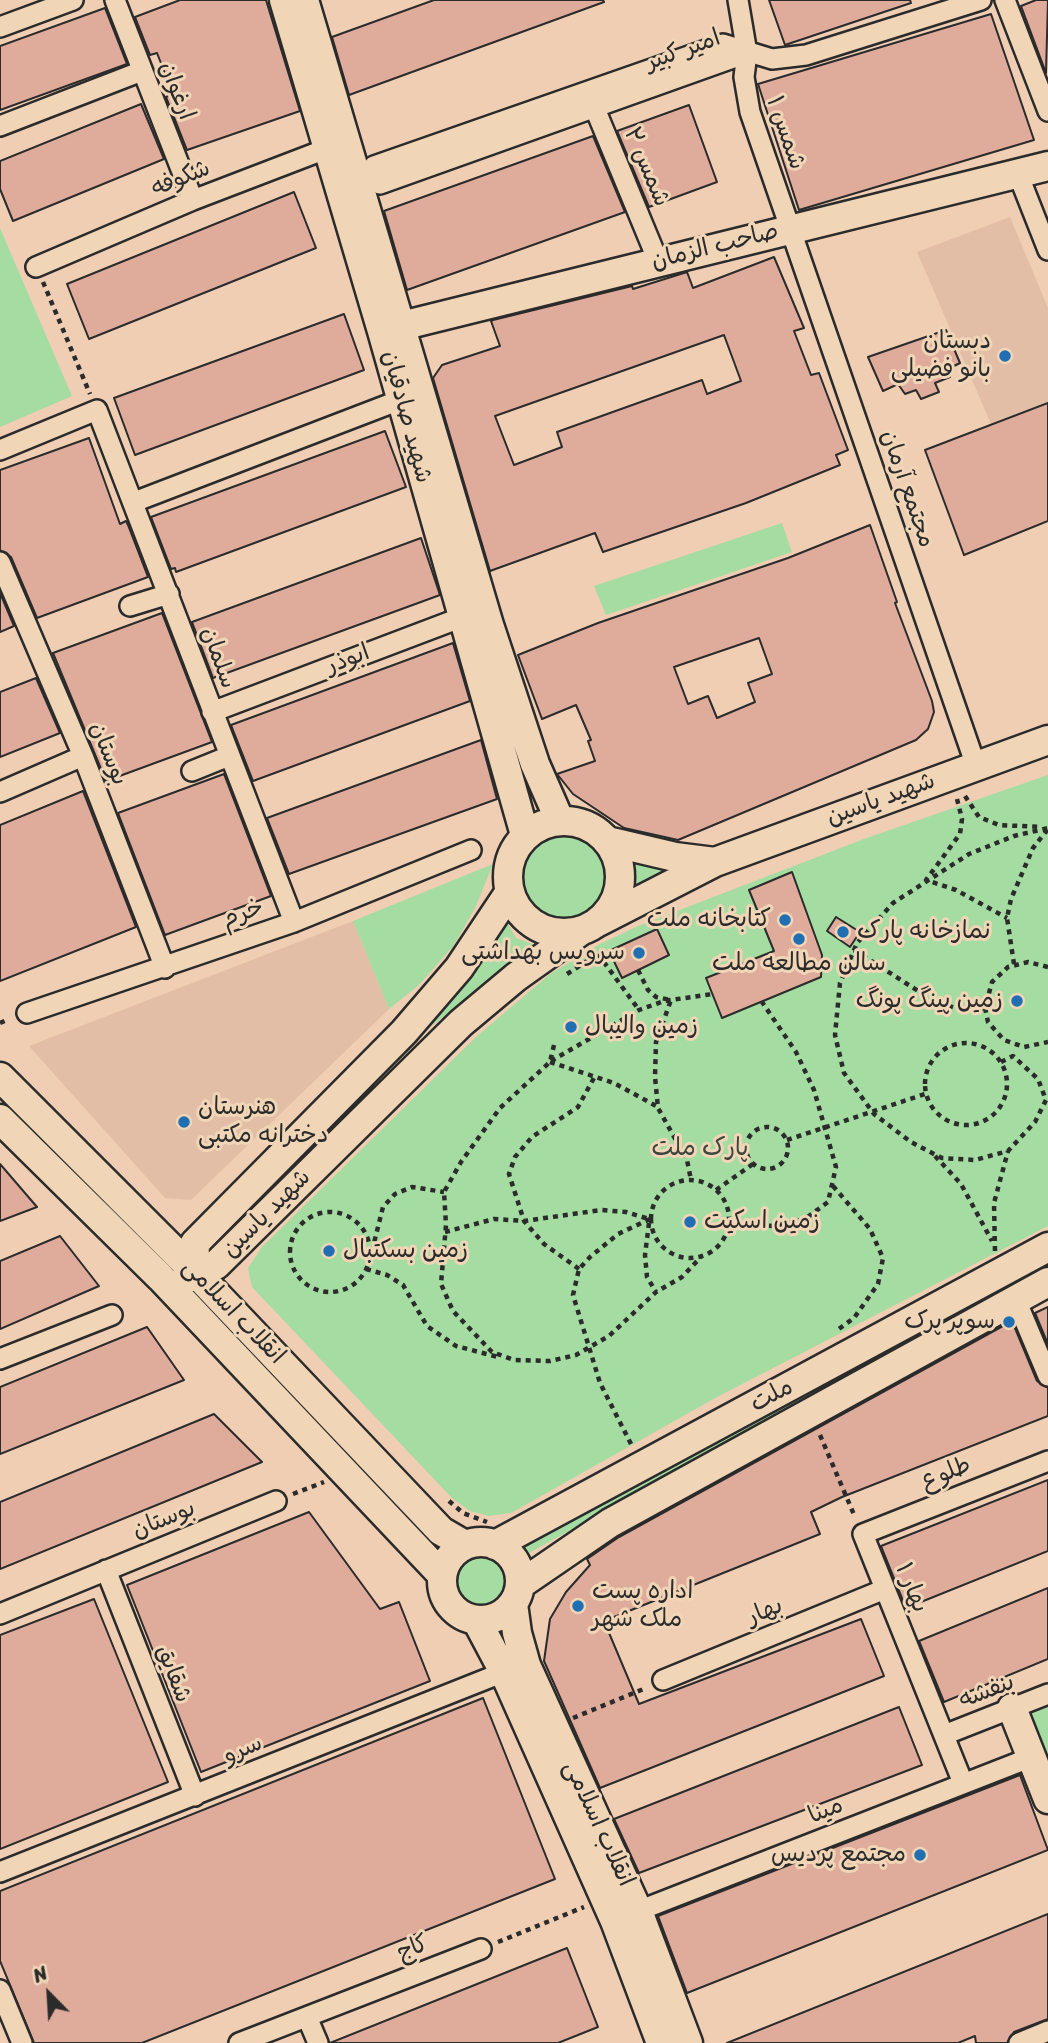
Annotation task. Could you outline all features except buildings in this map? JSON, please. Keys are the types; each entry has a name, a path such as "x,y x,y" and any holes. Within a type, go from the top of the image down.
{"street":[{"path":"0,27 74,0"},
{"path":"116,3 137,0"},
{"name":"شهید صادقیان","path":"284,0 337,145 392,328 473,613 525,835"},
{"name":"شهید صادقیان","path":"304,0 337,145"},
{"name":"شمس ۱","path":"738,0 747,53 745,93 792,228"},
{"path":"747,53 772,59 806,55 981,0"},
{"path":"1005,0 1048,111"},
{"name":"ارغوان","path":"116,3 192,200"},
{"name":"امیر کبیر","path":"592,100 380,184 372,177 374,166 747,53"},
{"path":"0,126 142,71"},
{"name":"شمس ۲","path":"592,100 658,261"},
{"name":"شکوفه","path":"36,267 192,200 337,145"},
{"name":"صاحب الزمان","path":"392,328 1048,166"},
{"path":"1018,174 1048,250"},
{"name":"مجتمع آرمان","path":"792,228 963,770"},
{"path":"134,502 411,396"},
{"path":"0,450 97,410"},
{"name":"سلمان","path":"97,410 294,922"},
{"name":"بوستان","path":"0,562 83,756 165,968"},
{"path":"130,606 169,594"},
{"name":"شهید صادقیان","path":"473,613 560,821"},
{"name":"ابوذر","path":"212,712 473,613"},
{"name":"شهید یاسین","path":"560,821 578,822 594,829 607,841 620,868 616,898 590,926 565,933 546,931 530,923 517,909 509,893 459,968 404,1032 195,1243 194,1271 216,1265 461,1023 516,977 590,926 715,862 1048,740"},
{"path":"0,792 83,756"},
{"path":"192,771 229,756"},
{"path":"509,893 507,876 510,859 525,835 536,828 560,821"},
{"name":"شهید یاسین","path":"607,841 675,857 715,862"},
{"name":"خرم","path":"27,1013 294,922 471,850"},
{"name":"انقلاب اسلامی","path":"0,1076 194,1271 441,1531 465,1545"},
{"name":"انقلاب اسلامی","path":"4,1128 173,1291 442,1575 447,1601 455,1611 477,1621 504,1672 605,1899 661,2043"},
{"name":"ملت","path":"494,1534 999,1262 1048,1247"},
{"path":"173,1291 194,1271"},
{"name":"ملت","path":"517,1594 610,1522 1048,1282"},
{"path":"1016,1300 1048,1376"},
{"path":"0,1359 112,1315"},
{"name":"طلوع","path":"863,1534 1048,1461"},
{"name":"بوستان","path":"0,1614 276,1501"},
{"path":"442,1575 446,1562 465,1545 494,1534"},
{"name":"انقلاب اسلامی","path":"494,1534 514,1560 517,1633 526,1665 638,1912 688,2043"},
{"name":"بهار ۱","path":"863,1534 963,1783"},
{"name":"شقایق","path":"106,1570 195,1796"},
{"name":"بهار","path":"663,1680 885,1589"},
{"path":"477,1621 493,1619 517,1594"},
{"name":"سرو","path":"0,1871 504,1672"},
{"name":"بنفشه","path":"944,1735 1048,1694"},
{"path":"1012,1708 1048,1799"},
{"name":"مینا","path":"638,1912 1032,1757"},
{"name":"کاج","path":"239,2043 481,1949"},
{"path":"0,1990 22,2043"},
{"path":"307,2017 318,2043"},
{"path":"1019,2043 1048,2031"}],"path":[{"path":"36,267 97,410"},
{"path":"963,770 979,817 999,825 1048,828"},
{"path":"926,880 960,834 963,770"},
{"path":"1008,1151 975,1160 942,1158 911,1142 874,1114 844,1073 835,1035 840,983 854,950 893,903 969,854 1014,836 1048,828"},
{"path":"1014,964 1007,918 1021,872 1033,848 1048,828"},
{"path":"926,880 956,890 1007,918"},
{"path":"854,950 937,1003 964,1010 985,1008"},
{"path":"557,980 598,954 639,1010"},
{"path":"1046,965 1014,964 999,973 986,995 985,1008 988,1022 1004,1040 1024,1047 1048,1042"},
{"path":"638,970 648,990 656,998 671,1000"},
{"path":"514,1360 492,1352 453,1311 441,1284 444,1192 461,1162 500,1108 550,1062 639,1010 671,1000 713,994"},
{"path":"671,1000 656,1042 659,1108 687,1160 691,1180"},
{"path":"729,1224 774,1226 805,1219 828,1202 836,1167 814,1090 796,1052 762,1002"},
{"path":"961,1042 984,1046 1002,1062 1008,1087 1005,1099 998,1111 976,1125 963,1126 939,1116 925,1094 924,1083 931,1060 949,1046 961,1042"},
{"path":"550,1062 554,1045"},
{"path":"999,1262 994,1203 1008,1151 1035,1122 1047,1099 1038,1079 1013,1056 1002,1062"},
{"path":"550,1062 595,1076 659,1108"},
{"path":"579,1269 544,1244 524,1221 509,1174 515,1157 532,1138 578,1107 595,1076"},
{"path":"787,1140 827,1130 925,1094"},
{"path":"758,1129 778,1129 787,1140 787,1154 779,1166 766,1170 753,1164 746,1152 746,1145 758,1129"},
{"path":"932,1153 955,1177 975,1206 999,1262"},
{"path":"716,1190 753,1164"},
{"path":"366,1269 387,1275 403,1285 427,1326 456,1346 514,1360 550,1361 576,1355 610,1336 656,1293 682,1277 701,1257 721,1242 729,1224 725,1202 716,1190 691,1180 674,1183 659,1194 650,1219 645,1255 647,1277 656,1293"},
{"path":"826,1338 854,1318 878,1284 883,1258 870,1229 833,1186"},
{"path":"371,1256 369,1242 354,1219 341,1213 327,1212 313,1215 293,1234 290,1259 302,1282 312,1289 337,1292 360,1280 371,1256 383,1207 395,1194 412,1187 444,1192"},
{"path":"444,1232 494,1219 524,1221 601,1210 626,1212 650,1219"},
{"path":"650,1219 656,1240 670,1253 680,1257 701,1257"},
{"path":"632,1446 600,1383 573,1296 579,1269 618,1234 650,1219"},
{"path":"811,1412 863,1534"},
{"path":"620,1453 643,1439"},
{"path":"276,1501 346,1473"},
{"path":"440,1493 494,1534"},
{"path":"553,1726 663,1680"},
{"path":"481,1949 605,1899"}],"shaded area":[{"name":"دبستان بانو فضیلی","path":"1010,217 1048,308 1048,403 991,424 917,252"},
{"name":"هنرستان دخترانه مکتبی","path":"353,921 389,1009 191,1200 165,1198 29,1046"}],"green space":[{"path":"0,228 72,396 0,427"},
{"path":"782,523 792,552 606,615 594,586"},
{"name":"پارک ملت","path":"1048,775 1048,1226 717,1397 511,1513 489,1516 470,1511 452,1498 252,1287 248,1268 262,1247 476,1037 550,974 598,945 638,926 864,839"},
{"path":"563,827 582,831 597,842 608,857 612,876 608,895 597,910 582,921 563,925 544,921 529,910 518,895 514,876 518,857 529,842 544,831"},
{"path":"626,856 693,867 624,889 629,873"},
{"path":"493,864 476,906 454,945 419,985 389,1009 353,921"},
{"path":"505,919 516,938 535,945 432,1026"},
{"path":"989,1288 994,1293 989,1301 525,1555 524,1545"},
{"path":"483,1555 493,1557 501,1563 507,1571 507,1591 501,1599 493,1605 483,1607 473,1605 465,1599 459,1591 457,1581 459,1571 465,1563 473,1557"},
{"path":"1048,1706 1048,1776 1024,1715"}],"place":[{"name":"دبستان بانو فضیلی","path":"1005,356"},
{"name":"کتابخانه ملت","path":"785,920"},
{"name":"نمازخانه پارک","path":"843,932"},
{"name":"سالن مطالعه ملت","path":"799,939"},
{"name":"سرویس بهداشتی","path":"639,953"},
{"name":"زمین پینگ پونگ","path":"1017,1001"},
{"name":"زمین والیبال","path":"571,1027"},
{"name":"هنرستان دخترانه مکتبی","path":"184,1122"},
{"name":"زمین اسکیت","path":"690,1222"},
{"name":"زمین بسکتبال","path":"329,1251"},
{"name":"سوپر پرک","path":"1009,1322"},
{"name":"اداره پست ملک شهر","path":"578,1606"},
{"name":"مجتمع پردیس","path":"920,1855"}]}
